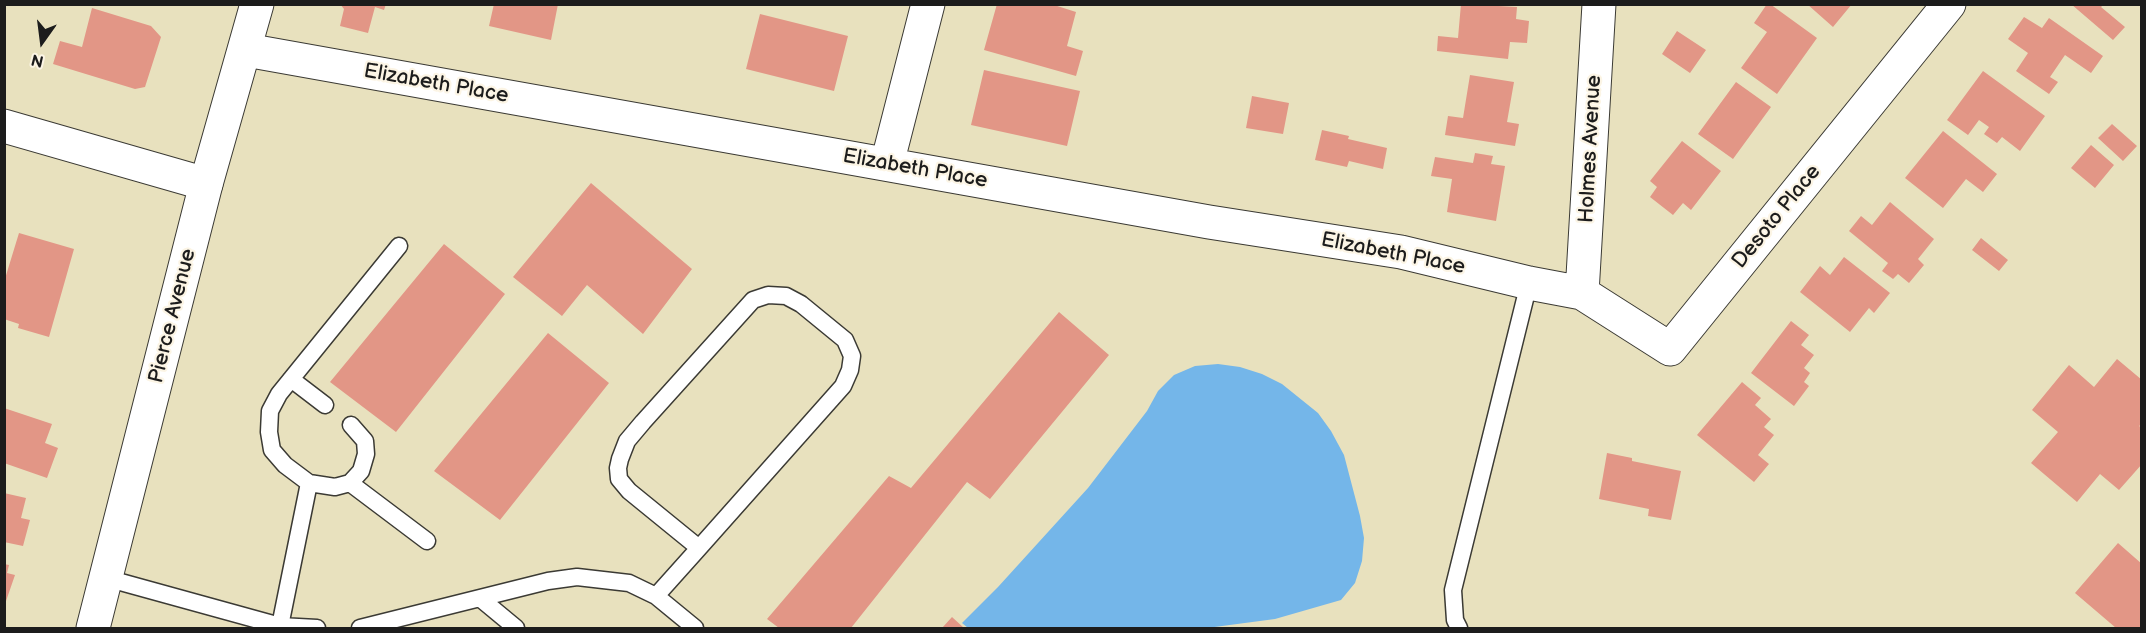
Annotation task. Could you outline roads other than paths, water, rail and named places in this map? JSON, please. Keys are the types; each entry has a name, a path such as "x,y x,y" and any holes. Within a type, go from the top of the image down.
{"street":[{"name":"Pierce Avenue","path":"93,628 206,184 246,50 257,4"},
{"path":"887,164 928,4"},
{"name":"Holmes Avenue","path":"1582,293 1599,4"},
{"name":"Desoto Place","path":"1582,293 1670,349 1949,4"},
{"name":"Elizabeth Place","path":"246,50 1209,222 1401,252 1529,283 1582,293"},
{"path":"4,126 206,184"}],"lane":[{"path":"351,425 364,441 366,454 360,471 350,483 334,487 309,483 285,465 272,450 268,432 270,411 279,394 399,246"},
{"path":"1459,628 1455,620 1453,590 1529,283"},
{"path":"656,596 699,548 843,386 850,370 852,356 845,340 801,304 786,296 768,295 753,300 627,441 620,459 619,479 629,491 699,548"},
{"path":"291,379 326,405"},
{"path":"280,626 309,483"},
{"path":"350,483 427,541"},
{"path":"360,628 548,581 578,577 629,583 656,596 695,628"},
{"path":"106,578 280,626 316,628"},
{"path":"481,599 516,628"}],"water":[{"path":"1218,364 1240,367 1282,384 1318,413 1344,455 1364,538 1362,561 1355,583 1341,600 1275,619 1207,628 968,628 962,623 1088,488 1147,411 1158,391 1174,375 1195,366"}]}
